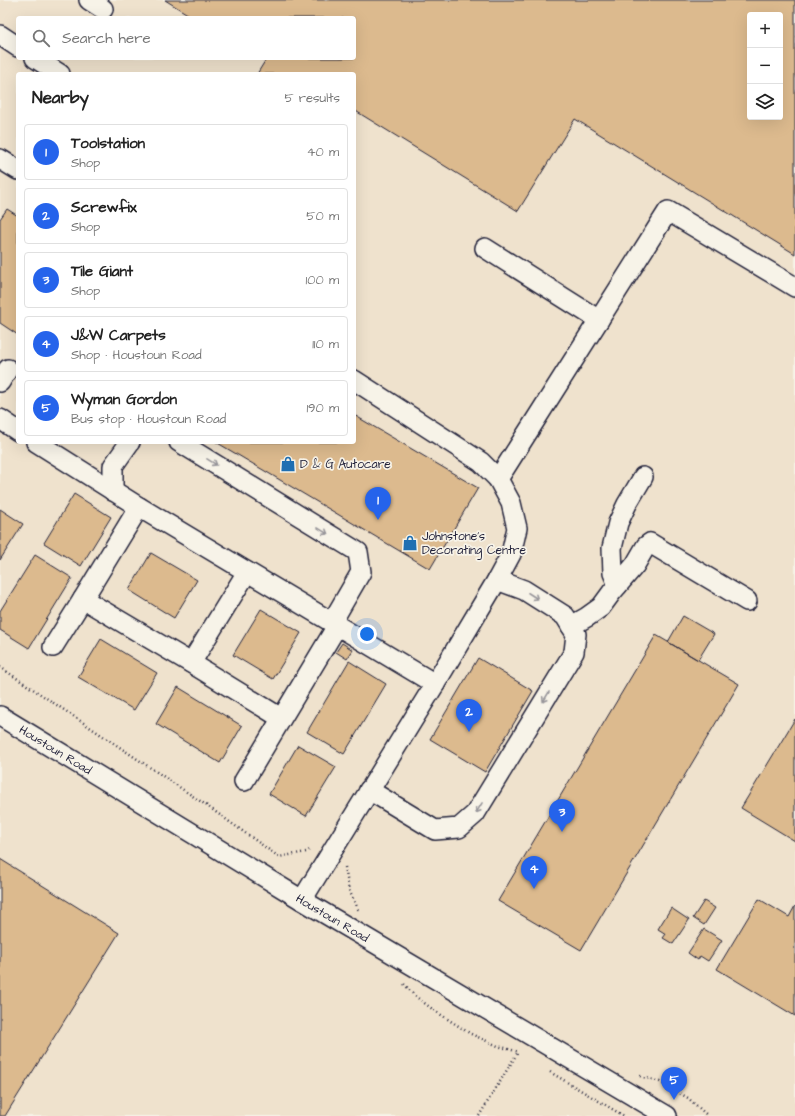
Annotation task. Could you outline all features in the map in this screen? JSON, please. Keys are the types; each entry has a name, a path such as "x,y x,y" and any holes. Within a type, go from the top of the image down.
{"street":[{"path":"0,35 16,46"},
{"path":"38,60 57,72"},
{"path":"0,159 16,169"},
{"path":"498,479 668,211 795,287"},
{"path":"485,248 599,320"},
{"path":"302,900 497,580 511,554 517,528 511,503 498,479 481,462 356,381"},
{"path":"0,420 16,430"},
{"path":"39,444 139,507 435,684"},
{"path":"113,490 113,466 129,444"},
{"path":"182,444 358,552 361,572 335,624 244,781"},
{"path":"618,585 613,573 612,548 618,523 643,477"},
{"path":"53,647 139,507"},
{"path":"571,626 601,607 635,565 646,546 650,543 747,601"},
{"path":"192,663 247,572"},
{"path":"369,790 435,830 459,828 475,814 574,652 576,634 565,616 524,590 497,580"},
{"path":"83,600 192,663 281,718"},
{"name":"Houstoun Road","path":"0,716 302,900 667,1116"}],"path":[{"path":"0,667 203,803 279,857 306,852 319,843 332,851 344,861 349,890 358,909 364,913"},
{"path":"479,1116 518,1052"},
{"path":"633,1074 660,1082 688,1098 708,1116"}],"shaded area":[{"path":"0,0 795,0 795,1116 0,1116"}],"building":[{"path":"165,0 795,0 795,254 575,119 518,211 356,111 356,72 258,72 265,61 263,60 356,60 356,16 191,16"},
{"path":"7,209 16,215 16,334 0,323 0,219"},
{"path":"356,416 478,488 430,569 219,444 356,444"},
{"path":"74,494 111,517 81,566 44,543"},
{"path":"0,509 23,524 0,560"},
{"path":"151,553 197,580 174,618 129,590"},
{"path":"35,555 72,578 29,648 0,630 0,611"},
{"path":"261,609 301,633 273,679 233,655"},
{"path":"683,616 714,634 698,660 668,642"},
{"path":"656,635 739,684 581,950 498,901"},
{"path":"101,639 157,673 134,710 78,677"},
{"path":"342,643 353,650 347,659 336,652"},
{"path":"478,658 533,691 485,772 430,739"},
{"path":"349,661 386,684 344,754 307,732"},
{"path":"178,687 242,726 220,763 156,724"},
{"path":"795,719 795,841 741,808"},
{"path":"298,745 336,767 306,816 269,794"},
{"path":"0,859 119,933 5,1116 0,1116"},
{"path":"759,899 789,917 795,906 795,1016 717,969"},
{"path":"704,901 715,908 704,925 693,918"},
{"path":"671,908 689,920 673,944 663,938 666,934 658,929"},
{"path":"704,929 722,940 708,961 700,956 698,960 688,953"}],"place":[{"name":"D & G Autocare","path":"288,464"},
{"name":"Toolstation","path":"378,520"},
{"name":"Johnstone's Decorating Centre","path":"410,543"},
{"name":"Screwfix","path":"469,732"},
{"name":"Tile Giant","path":"562,832"},
{"name":"J&W Carpets","path":"534,889"},
{"name":"Wyman Gordon","path":"674,1100"}]}
